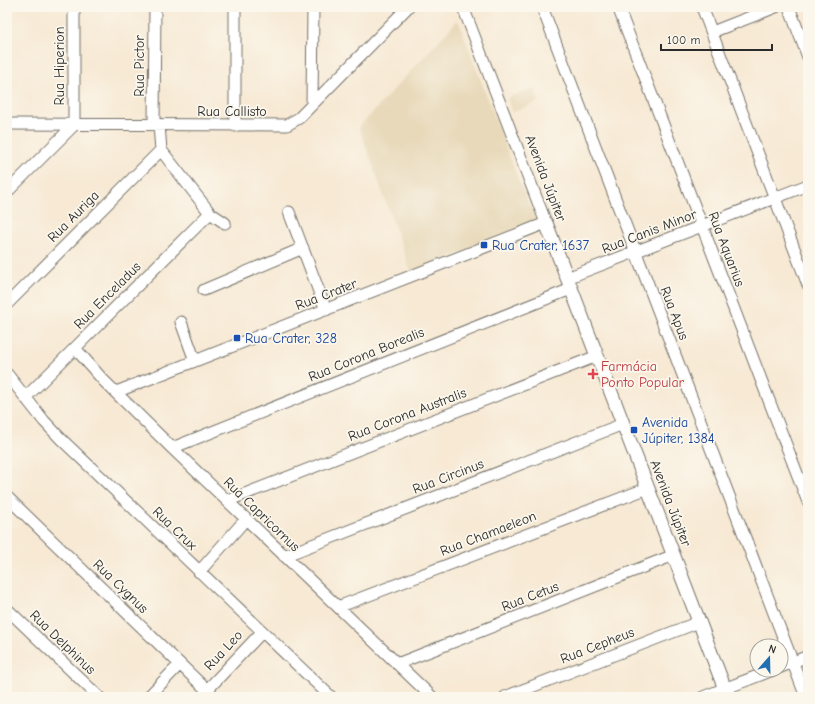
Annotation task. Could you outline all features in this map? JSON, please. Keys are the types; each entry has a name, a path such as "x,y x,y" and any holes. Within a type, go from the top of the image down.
{"main road":[{"name":"Avenida Júpiter","path":"546,224 727,693"}],"street":[{"name":"Rua Hiperion","path":"74,7 74,125"},
{"name":"Rua Pictor","path":"155,7 156,125 161,150"},
{"path":"235,7 235,126"},
{"path":"312,104 313,7"},
{"name":"Rua Callisto","path":"7,124 287,125 299,118 408,7"},
{"name":"Avenida Júpiter","path":"463,7 546,224"},
{"name":"Rua Apus","path":"542,7 806,697"},
{"name":"Rua Aquarius","path":"618,7 808,502"},
{"path":"702,7 808,284"},
{"path":"712,32 776,7"},
{"path":"789,7 808,58"},
{"path":"7,192 74,125"},
{"path":"161,150 210,213 225,223"},
{"name":"Rua Auriga","path":"7,304 161,150"},
{"name":"Rua Canis Minor","path":"569,283 635,252 808,185"},
{"path":"289,212 326,310"},
{"name":"Rua Enceladus","path":"25,398 210,213"},
{"name":"Rua Crater","path":"116,392 546,224"},
{"path":"204,290 302,248"},
{"name":"Rua Corona Borealis","path":"172,448 569,283"},
{"path":"181,322 195,361"},
{"name":"Rua Capricornus","path":"75,348 116,392 172,448 432,697"},
{"name":"Rua Corona Australis","path":"227,501 597,356"},
{"name":"Rua Crux","path":"7,374 25,398 61,439 331,697"},
{"name":"Rua Circinus","path":"284,556 623,424"},
{"name":"Rua Chamaeleon","path":"338,607 648,488"},
{"name":"Rua Cygnus","path":"7,497 211,693"},
{"path":"199,572 246,519"},
{"name":"Rua Cetus","path":"397,664 674,555"},
{"name":"Rua Delphinus","path":"7,609 99,697"},
{"name":"Rua Cepheus","path":"505,697 699,622"},
{"name":"Rua Leo","path":"211,693 262,632"},
{"path":"789,664 808,656"},
{"path":"148,697 180,664"},
{"path":"703,697 727,693 757,678"}],"shaded area":[{"path":"458,20 520,184 538,224 411,272 359,127"},
{"path":"534,88 539,102 512,112 507,98"}],"place":[{"name":"Rua Crater, 1637","path":"484,245"},
{"name":"Rua Crater, 328","path":"237,338"},
{"name":"Farmácia Ponto Popular","path":"593,374"},
{"name":"Avenida Júpiter, 1384","path":"634,430"}]}
